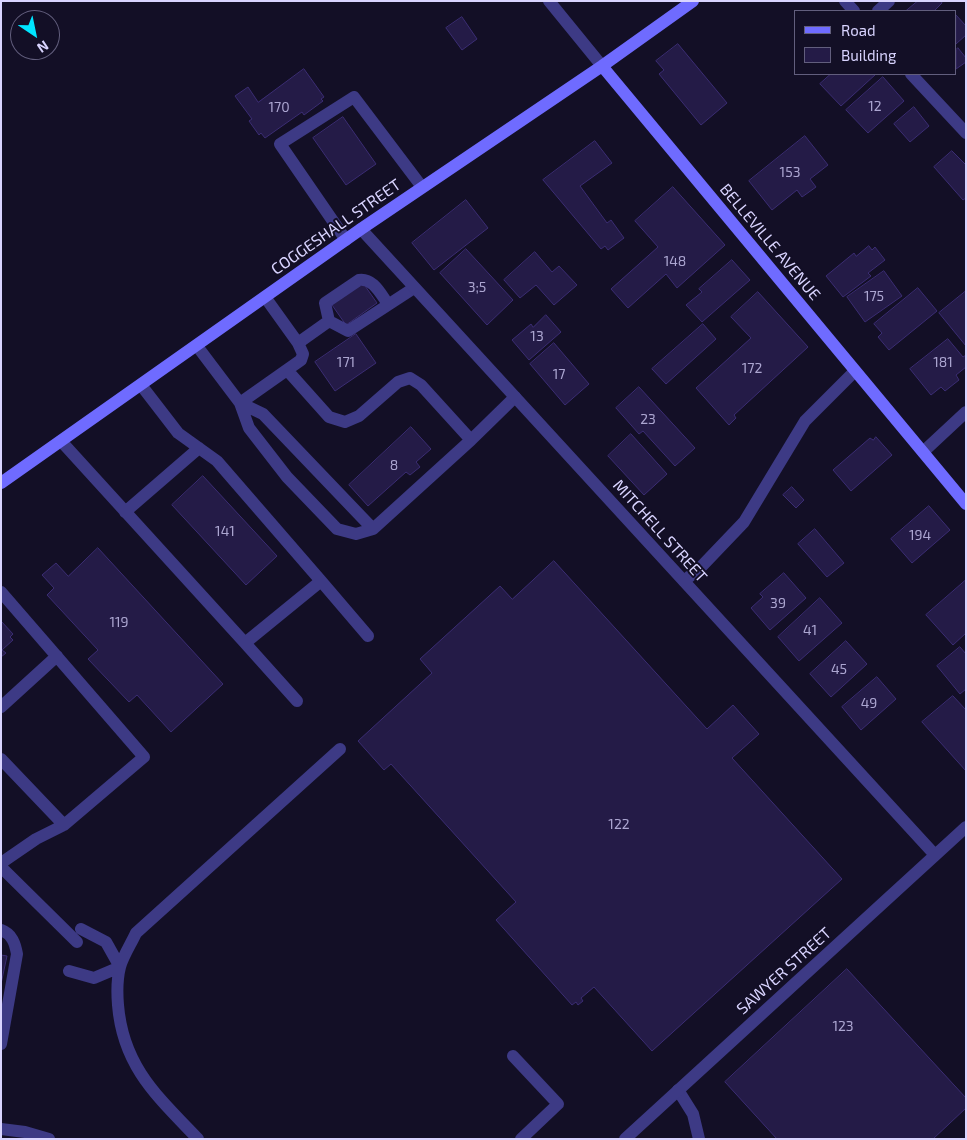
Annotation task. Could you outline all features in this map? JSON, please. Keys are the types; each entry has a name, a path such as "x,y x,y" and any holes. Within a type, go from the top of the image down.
{"main road":[{"name":"COGGESHALL STREET","path":"1,484 361,229 602,66 693,1"},
{"name":"BELLEVILLE AVENUE","path":"602,66 966,504"}],"street":[{"path":"879,10 889,1"},
{"name":"BELLEVILLE AVENUE","path":"550,2 602,66"},
{"path":"912,75 966,133"},
{"path":"346,240 280,144 354,97 422,187"},
{"name":"MITCHELL STREET","path":"361,229 935,855"},
{"path":"388,304 371,281 365,279 359,280 325,303 329,321 348,331 414,288"},
{"path":"240,403 301,360 303,354 298,343 264,297"},
{"path":"298,343 329,321"},
{"path":"196,346 240,403 249,428 287,477 337,529 356,534 373,529 515,397"},
{"path":"287,370 329,417 345,422 359,416 398,382 410,378 421,384 470,440"},
{"path":"684,581 744,522 804,421 855,371"},
{"path":"141,385 178,433 217,461 368,636"},
{"path":"240,403 262,414 373,529"},
{"path":"922,452 966,412"},
{"path":"61,441 297,701"},
{"path":"125,512 199,448"},
{"path":"245,642 322,581"},
{"path":"1,592 144,757 64,825 36,838 1,865 77,942"},
{"path":"1,707 57,656"},
{"path":"198,1139 158,1097 137,1069 124,1041 118,1014 116,990 120,967 136,933 340,749"},
{"path":"1,759 64,825"},
{"name":"SAWYER STREET","path":"625,1139 966,827"},
{"path":"81,929 106,942 120,967"},
{"path":"1,930 7,932 14,941 17,954 1,1044"},
{"path":"69,971 94,978 120,967"},
{"path":"513,1056 558,1104 521,1139"},
{"path":"678,1090 693,1114 698,1139"},
{"path":"1,1129 49,1139"}],"building":[{"path":"918,1 941,1 942,3 935,10 907,10"},
{"path":"957,16 966,26 966,35 957,43"},
{"path":"462,17 477,39 462,50 446,28"},
{"path":"678,44 727,103 701,125 659,74 664,70 656,61"},
{"path":"957,49 966,58 966,62 957,68"},
{"path":"304,69 324,97 321,99 323,101 304,115 302,112 265,138 261,133 259,135 249,121 252,119 235,96 248,87 258,102"},
{"path":"830,75 875,75 841,106 820,84"},
{"path":"883,77 904,101 868,133 846,110"},
{"path":"914,107 929,126 910,142 894,124"},
{"path":"343,117 376,164 346,185 313,138"},
{"path":"805,136 828,165 810,179 816,187 802,197 797,190 772,210 749,181"},
{"path":"595,141 612,163 580,186 607,223 611,220 624,238 608,250 605,246 601,249 543,180"},
{"path":"952,151 966,165 966,198 963,200 934,167"},
{"path":"673,187 725,245 677,288 666,274 628,308 611,289 658,247 635,221"},
{"path":"466,200 488,228 434,270 412,243"},
{"path":"869,246 872,250 875,247 885,260 868,273 871,276 843,297 826,276 854,253 856,256"},
{"path":"466,249 513,300 487,325 440,273"},
{"path":"535,252 552,272 559,266 577,285 554,305 536,285 520,298 504,280"},
{"path":"732,260 750,280 702,322 686,305 702,292 699,289"},
{"path":"884,271 902,296 865,322 847,297"},
{"path":"363,283 377,303 346,325 332,305"},
{"path":"918,288 937,311 889,350 878,337 882,333 874,324"},
{"path":"966,291 966,346 939,313"},
{"path":"758,292 808,347 734,415 736,418 729,425 696,388 751,338 731,317"},
{"path":"546,315 561,332 529,360 512,340 531,324 533,327"},
{"path":"703,324 716,339 666,384 652,369"},
{"path":"356,334 376,363 335,391 315,362"},
{"path":"948,339 963,357 966,355 966,367 956,375 959,380 945,391 941,387 931,395 910,369"},
{"path":"554,343 589,384 565,405 530,364"},
{"path":"639,387 695,448 675,466 643,431 639,434 616,408"},
{"path":"411,427 431,449 416,462 420,467 410,475 406,472 368,506 349,485"},
{"path":"631,434 667,474 644,495 608,456"},
{"path":"876,437 892,455 851,491 833,470 870,438 873,440"},
{"path":"203,476 277,556 246,585 172,505"},
{"path":"792,487 804,500 796,508 783,495"},
{"path":"929,506 950,530 912,563 891,539"},
{"path":"815,529 844,563 827,577 798,544"},
{"path":"98,548 223,684 171,732 137,695 129,702 88,659 98,650 47,595 54,588 42,575 56,563 68,576"},
{"path":"554,561 707,729 733,705 759,734 732,758 842,879 652,1051 594,987 581,998 583,1001 578,1005 576,1002 572,1005 496,920 516,902 391,764 384,770 358,741 432,673 420,659 500,586 512,599"},
{"path":"784,573 806,598 770,630 751,608 763,597 760,594"},
{"path":"966,580 966,633 953,645 926,615"},
{"path":"820,598 842,623 799,661 778,637"},
{"path":"1,621 13,634 10,637 13,640 2,650 6,653 1,657"},
{"path":"846,641 867,664 831,697 810,674"},
{"path":"960,647 966,654 966,689 960,694 937,666"},
{"path":"877,677 896,699 861,730 842,707"},
{"path":"953,696 966,710 966,771 922,722"},
{"path":"1,955 7,956 1,984"},
{"path":"847,969 966,1098 966,1108 933,1139 777,1139 725,1082"}]}
